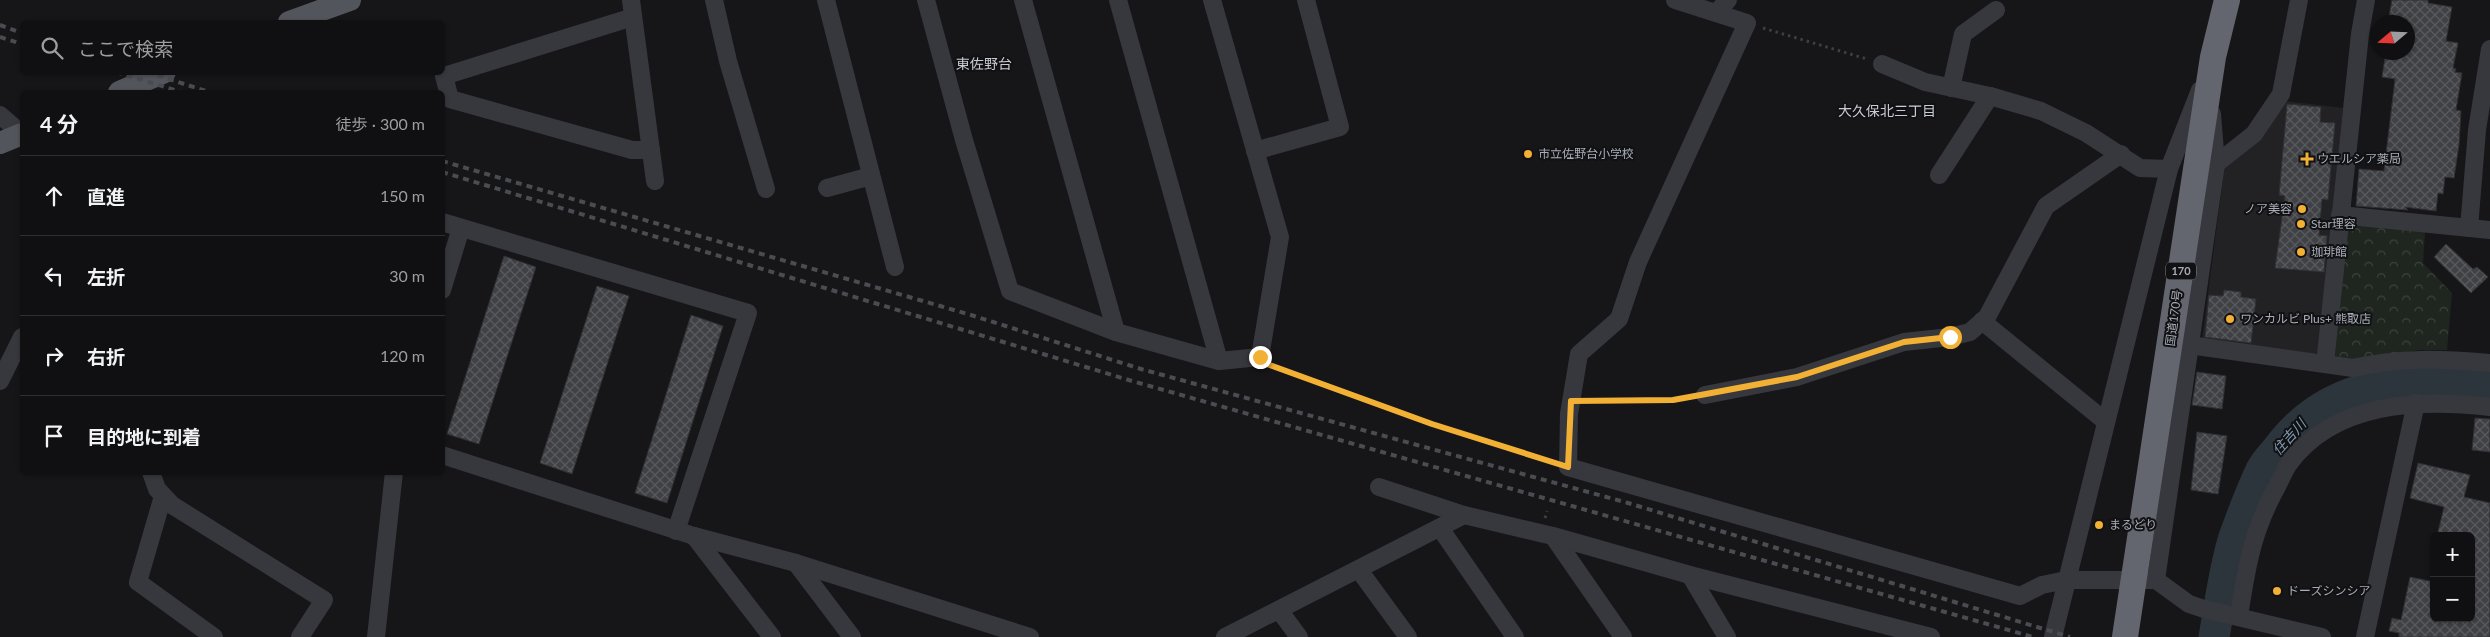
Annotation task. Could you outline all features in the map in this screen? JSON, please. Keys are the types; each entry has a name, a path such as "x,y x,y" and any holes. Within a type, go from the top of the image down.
{"highway":[{"name":"国道170号","path":"2126,637 2213,57 2227,0"}],"main road":[{"path":"295,20 350,0"},
{"path":"123,90 158,75"},
{"path":"0,143 20,135"}],"street":[{"path":"714,0 728,61 766,189"},
{"path":"826,0 895,266"},
{"path":"926,0 964,140 1010,291 1116,332 1219,360 1260,357 1280,237 1212,0"},
{"path":"1023,0 1116,332"},
{"path":"1118,0 1219,360"},
{"path":"1255,151 1340,126 1306,0"},
{"path":"1675,0 1722,7 1747,23 1638,262 1619,320 1579,354 1571,401 1568,467 2020,596 2042,585 2066,580 2156,580 2190,604 2204,609 2322,637"},
{"path":"2216,164 2254,134 2281,94 2299,0"},
{"path":"2324,364 2360,34 2366,0"},
{"path":"651,150 632,150 450,99 444,76 632,8 651,150 655,181"},
{"path":"1951,88 1963,34 1996,10"},
{"path":"2469,228 2477,130 2490,49"},
{"path":"2053,637 2169,169 2213,57"},
{"path":"1882,64 1925,82 1990,96 2041,111 2086,133 2140,168 2169,169"},
{"path":"2156,580 2216,164 2209,84"},
{"path":"1939,175 1990,96"},
{"path":"0,115 20,132"},
{"path":"1706,394 1797,377 1904,342 1950,337 1970,332 1982,321 2005,287 2046,206 2120,154"},
{"path":"827,188 871,176"},
{"path":"2340,216 2490,230"},
{"path":"445,223 748,313 676,531"},
{"path":"445,280 461,228"},
{"path":"1982,321 2105,421"},
{"path":"0,381 20,341"},
{"path":"2189,345 2352,368 2379,362 2414,358 2490,363"},
{"path":"2239,616 2249,558 2265,511 2288,465 2317,436 2348,420 2384,408 2416,403 2452,403 2490,407"},
{"path":"2365,637 2416,403"},
{"path":"445,457 676,531 796,563 1030,637"},
{"path":"152,475 157,489 172,505 324,600 300,637"},
{"path":"376,637 394,475"},
{"path":"1379,487 1464,515 1553,536 1690,575 1931,637"},
{"path":"163,496 138,582 214,637"},
{"path":"1225,637 1464,515"},
{"path":"1440,528 1515,637"},
{"path":"694,536 772,637"},
{"path":"1553,536 1623,637"},
{"path":"796,563 852,637"},
{"path":"1359,570 1408,637"},
{"path":"1690,575 1727,637"},
{"path":"1279,610 1299,637"}],"path":[{"path":"1747,23 1882,64"},
{"path":"1260,357 1267,364 1432,424 1568,467"},
{"path":"1571,401 1673,400 1706,394"}],"shaded area":[{"path":"2286,101 2343,108 2319,351 2313,355 2202,340 2223,166"}],"green space":[{"path":"2352,225 2425,231 2423,263 2452,293 2447,350 2420,350 2350,360 2340,360 2335,356 2347,228"}],"building":[{"path":"2392,0 2428,0 2428,3 2452,7 2446,41 2458,43 2453,68 2456,69 2455,72 2462,73 2456,110 2461,111 2459,145 2454,178 2445,177 2443,194 2438,193 2436,211 2405,207 2408,210 2356,206 2359,169 2384,171 2395,79 2382,77 2385,60 2415,60 2415,15 2389,15"},
{"path":"2287,104 2321,107 2320,122 2335,123 2328,200 2322,199 2319,235 2327,236 2324,272 2275,268 2285,196 2279,195"},
{"path":"2446,244 2473,269 2477,267 2488,277 2471,293 2434,257"},
{"path":"504,256 536,267 479,444 447,434"},
{"path":"597,286 629,296 572,474 540,463"},
{"name":"ワンカルビ Plus+ 熊取店","path":"2224,290 2241,292 2241,297 2256,299 2251,343 2205,337 2209,295 2223,296"},
{"path":"691,315 723,326 667,503 635,493"},
{"path":"2197,372 2226,376 2222,409 2192,405"},
{"path":"2475,418 2490,419 2490,452 2472,450"},
{"path":"2197,432 2227,436 2218,494 2191,490"},
{"path":"2418,463 2470,475 2464,497 2490,503 2490,637 2399,637 2399,633 2389,631 2392,618 2401,620 2410,577 2430,581 2430,622 2475,622 2475,532 2438,532 2444,507 2410,498"}],"waterway":[{"name":"住吉川","path":"2214,637 2228,561 2234,537 2247,503 2264,464 2298,425 2321,408 2346,395 2373,387 2401,383 2430,382 2490,385"}],"railway":[{"path":"0,25 20,32"},
{"path":"0,37 20,43"},
{"path":"126,75 174,90"},
{"path":"156,75 203,90"},
{"path":"445,162 971,315 1141,369 1628,503 2070,637"},
{"path":"445,173 1132,381 2033,637"}],"place":[{"name":"市立佐野台小学校","path":"1528,154"},
{"name":"ウエルシア薬局","path":"2307,159"},
{"name":"ノア美容","path":"2302,209"},
{"name":"Star理容","path":"2301,224"},
{"name":"珈琲館","path":"2301,252"},
{"name":"ワンカルビ Plus+ 熊取店","path":"2230,319"},
{"name":"まるどり","path":"2099,525"},
{"name":"ドーズシンシア","path":"2277,591"}],"district":[{"name":"東佐野台","path":"984,64"},
{"name":"大久保北三丁目","path":"1887,111"}],"route":[{"path":"1260,357 1267,364 1432,424 1568,467 1571,401 1673,400 1797,377 1880,348 1904,342 1950,337"}]}
